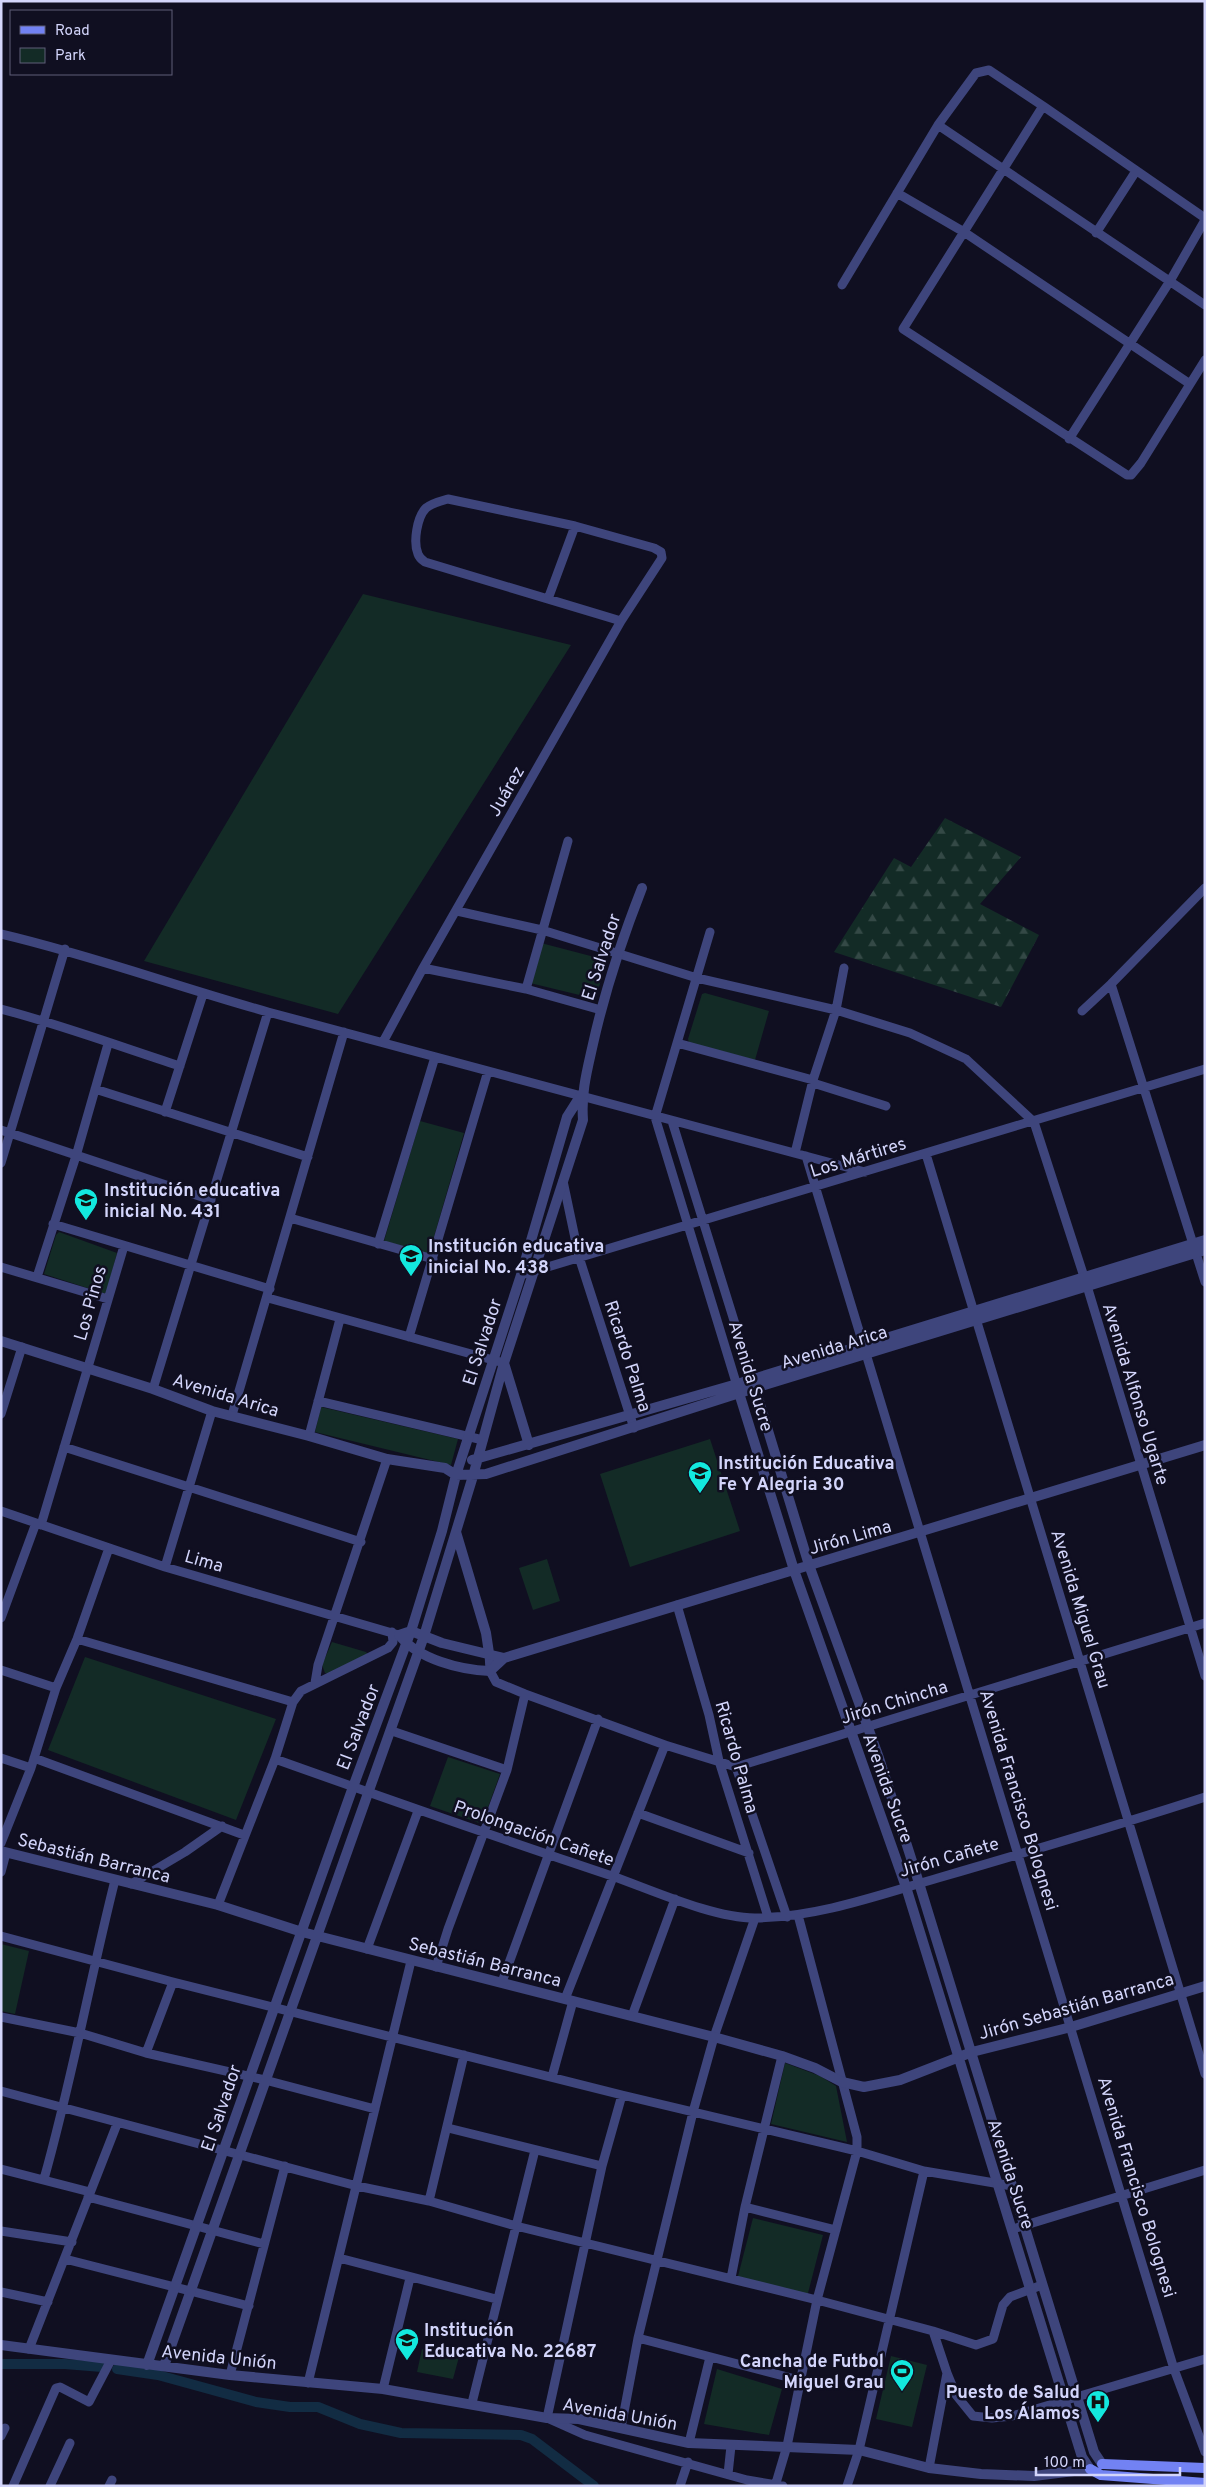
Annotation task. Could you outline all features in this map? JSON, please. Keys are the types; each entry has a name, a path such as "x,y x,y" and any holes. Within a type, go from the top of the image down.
{"main road":[{"path":"1102,2464 1205,2468"},
{"name":"Avenida Unión","path":"1090,2469 1101,2475 1205,2483"}],"street":[{"path":"842,285 938,125 969,79 982,70 989,70 998,75 1205,219 1170,281 1070,439"},
{"path":"1043,106 1005,170 903,329 1121,474 1131,475 1141,463 1205,360"},
{"path":"938,125 1205,305"},
{"path":"1096,233 1136,171"},
{"path":"898,193 964,232 1129,345 1190,384"},
{"path":"548,599 575,526 448,499 437,502 425,509 419,522 416,542 418,556 425,562 548,599 622,621"},
{"name":"Juárez","path":"383,1042 423,968 622,621 662,558 661,552 654,548 575,526"},
{"path":"526,989 568,841"},
{"name":"El Salvador","path":"147,2365 353,1787 407,1644 469,1437 534,1270 562,1178 583,1120 582,1095 600,1010 617,953 642,888"},
{"path":"1082,1011 1112,984 1205,888"},
{"path":"457,910 542,930 697,978 836,1010 910,1034 960,1054 1034,1122"},
{"path":"655,1117 710,932"},
{"path":"1,934 66,949 203,994 268,1012 865,1172"},
{"path":"1,1163 66,949"},
{"path":"423,968 526,989 600,1010"},
{"path":"795,1153 813,1082 836,1010 844,968"},
{"path":"1112,984 1198,1249 1205,1282"},
{"path":"165,1112 203,994"},
{"path":"1,1009 44,1020 108,1044 180,1066"},
{"path":"153,1389 268,1012"},
{"path":"232,1415 344,1032"},
{"path":"677,1043 813,1082 886,1106"},
{"path":"37,1277 76,1156 108,1044"},
{"path":"378,1244 435,1057"},
{"name":"Los Mártires","path":"521,1275 704,1222 814,1186 1034,1122 1205,1069"},
{"path":"409,1337 488,1072"},
{"path":"95,1089 308,1157"},
{"name":"El Salvador","path":"164,2366 238,2154 392,1731 424,1636 483,1440 499,1361 521,1275 567,1117 582,1095"},
{"name":"Avenida Sucre","path":"655,1117 794,1570 906,1887 1082,2457 1090,2469"},
{"name":"Avenida Sucre","path":"672,1121 810,1565 868,1726 919,1883 1094,2452 1102,2464"},
{"name":"Avenida Alfonso Ugarte","path":"1034,1122 1085,1282 1205,1676"},
{"path":"1,1130 211,1200"},
{"name":"Avenida Miguel Grau","path":"926,1154 1205,2074"},
{"name":"Avenida Francisco Bolognesi","path":"806,1156 919,1534 1123,2196 1174,2369 1205,2452"},
{"name":"Ricardo Palma","path":"562,1178 579,1257 634,1428"},
{"path":"290,1218 433,1259"},
{"path":"53,1224 191,1265 340,1319 499,1361 529,1445"},
{"name":"Avenida Arica","path":"1,1341 153,1389 212,1411 387,1458 445,1468 456,1476 473,1476 634,1428 738,1389 1198,1249 1205,1240"},
{"name":"Los Pinos","path":"1,1618 39,1524 88,1370 124,1246"},
{"path":"1,1266 108,1299"},
{"path":"309,1436 340,1319"},
{"path":"1,1414 22,1348"},
{"name":"Avenida Arica","path":"445,1468 461,1461 477,1460 630,1415 738,1389"},
{"path":"318,1401 483,1440"},
{"path":"165,1567 212,1411"},
{"name":"Jirón Lima","path":"490,1670 504,1658 810,1565 919,1534 1205,1445"},
{"path":"64,1447 361,1542"},
{"path":"315,1683 318,1665 361,1542 387,1458"},
{"name":"Lima","path":"1,1511 165,1567 396,1633"},
{"path":"456,1532 486,1633 490,1670 496,1682 665,1745 736,1767"},
{"path":"1,1872 3,1849 56,1688 77,1639 109,1548"},
{"name":"Ricardo Palma","path":"677,1605 709,1715 719,1761 768,1917"},
{"name":"Jirón Chincha","path":"736,1767 1205,1623"},
{"path":"396,1633 411,1632 467,1650 489,1653 504,1658"},
{"path":"396,1633 407,1644 457,1666 474,1670 490,1670"},
{"path":"218,1905 274,1759 293,1702 301,1691 315,1683 388,1648 393,1642 396,1633"},
{"path":"77,1639 293,1702"},
{"path":"1,1670 56,1688"},
{"path":"436,1967 506,1770 525,1694"},
{"path":"502,1982 598,1719"},
{"path":"392,1731 506,1770"},
{"path":"552,2076 569,2000 665,1745"},
{"path":"1,1758 31,1768"},
{"path":"34,1758 244,1835"},
{"name":"Prolongación Cañete","path":"274,1759 418,1811 675,1899 730,1914 756,1918 787,1916"},
{"name":"Ricardo Palma","path":"736,1767 787,1916"},
{"name":"Jirón Cañete","path":"787,1916 798,1915 906,1887 1128,1822 1205,1797"},
{"path":"368,1949 418,1811"},
{"path":"638,1813 749,1853"},
{"path":"131,1884 185,1852 222,1826"},
{"name":"Sebastián Barranca","path":"3,1849 115,1880 218,1905 302,1932 411,1961 502,1982 714,2037 782,2056 815,2068 842,2082 864,2088 880,2086 957,2057"},
{"path":"44,2179 64,2107 95,1960 115,1880"},
{"path":"632,2016 675,1899"},
{"path":"622,2095 602,2166 587,2242 547,2418 585,2435 688,2462 728,2474 746,2483 780,2485 816,2300 857,2151 857,2138 798,1915"},
{"path":"621,2428 638,2338 693,2112 714,2037 756,1918"},
{"path":"1,1936 173,1982 622,2095 857,2151 924,2171 1012,2186"},
{"path":"308,2382 394,2037 411,1961"},
{"path":"146,2053 173,1982"},
{"name":"Jirón Sebastián Barranca","path":"957,2057 1071,2027 1205,1986"},
{"path":"1,2017 80,2033 146,2053 265,2080 375,2109"},
{"path":"429,2201 464,2055"},
{"path":"731,2278 745,2207 782,2056"},
{"path":"1,2091 223,2152 238,2154 357,2186 429,2201 516,2226 816,2300 933,2331 976,2345 987,2343 993,2339 1003,2305 1010,2297 1042,2285"},
{"path":"29,2349 117,2124"},
{"path":"448,2128 602,2166"},
{"path":"472,2403 496,2299 535,2150"},
{"path":"230,2375 285,2166"},
{"path":"1,2169 44,2179 89,2195 264,2244"},
{"path":"1013,2229 1205,2170"},
{"path":"847,2486 859,2450 924,2171"},
{"path":"745,2207 836,2230"},
{"path":"1,2231 72,2242"},
{"path":"339,2258 496,2299"},
{"path":"65,2259 249,2306"},
{"path":"383,2389 410,2278"},
{"path":"1,2292 48,2302"},
{"path":"933,2331 956,2395 973,2416 992,2418 1012,2416 1205,2360"},
{"path":"638,2338 799,2380"},
{"name":"Avenida Unión","path":"1,2345 230,2375 383,2389 472,2403 547,2418 579,2419 689,2443 859,2450 929,2468 981,2474 1034,2476 1090,2469"},
{"path":"689,2443 710,2357"},
{"path":"13,2486 56,2388 60,2387 89,2402 110,2360"},
{"path":"929,2468 947,2373"},
{"path":"50,2486 70,2443"},
{"path":"728,2474 732,2446"},
{"path":"680,2486 688,2462"},
{"path":"1090,2469 1102,2464"}],"green space":[{"path":"363,594 571,645 338,1014 144,961"},
{"path":"945,818 1021,857 980,904 1039,935 1001,1007 834,952 894,858 911,867"},
{"path":"541,943 606,960 596,999 530,983"},
{"path":"705,993 769,1011 755,1060 689,1043 688,1039 702,994"},
{"path":"420,1121 464,1133 429,1254 384,1241"},
{"path":"59,1232 117,1253 106,1294 44,1274 56,1235"},
{"path":"321,1407 458,1439 451,1465 315,1432"},
{"path":"710,1439 740,1531 630,1567 600,1474"},
{"path":"547,1559 560,1601 533,1610 519,1568"},
{"path":"332,1642 366,1652 369,1656 329,1674 325,1673 322,1665"},
{"path":"85,1657 276,1719 236,1820 48,1750"},
{"path":"448,1757 500,1774 482,1824 430,1806"},
{"path":"1,1944 29,1951 15,2014 1,2011"},
{"path":"785,2063 820,2076 836,2086 847,2142 771,2124"},
{"path":"753,2218 823,2235 807,2297 737,2280"},
{"path":"422,2349 459,2357 453,2379 417,2372"},
{"name":"Cancha de Futbol Miguel Grau","path":"891,2356 927,2365 912,2427 876,2419"},
{"path":"717,2369 782,2389 769,2435 704,2424"}],"waterway":[{"path":"1,2364 65,2364 102,2367"},
{"path":"117,2369 158,2375 256,2402 290,2407 318,2407 360,2424 401,2433 521,2435 532,2439 594,2486"}],"place":[{"name":"Institución educativa inicial No. 431","path":"86,1221"},
{"name":"Institución educativa inicial No. 438","path":"411,1277"},
{"name":"Institución Educativa Fe Y Alegria 30","path":"700,1494"},
{"name":"Institución Educativa No. 22687","path":"407,2361"},
{"name":"Cancha de Futbol Miguel Grau","path":"902,2392"},
{"name":"Puesto de Salud Los Álamos","path":"1098,2423"}]}
